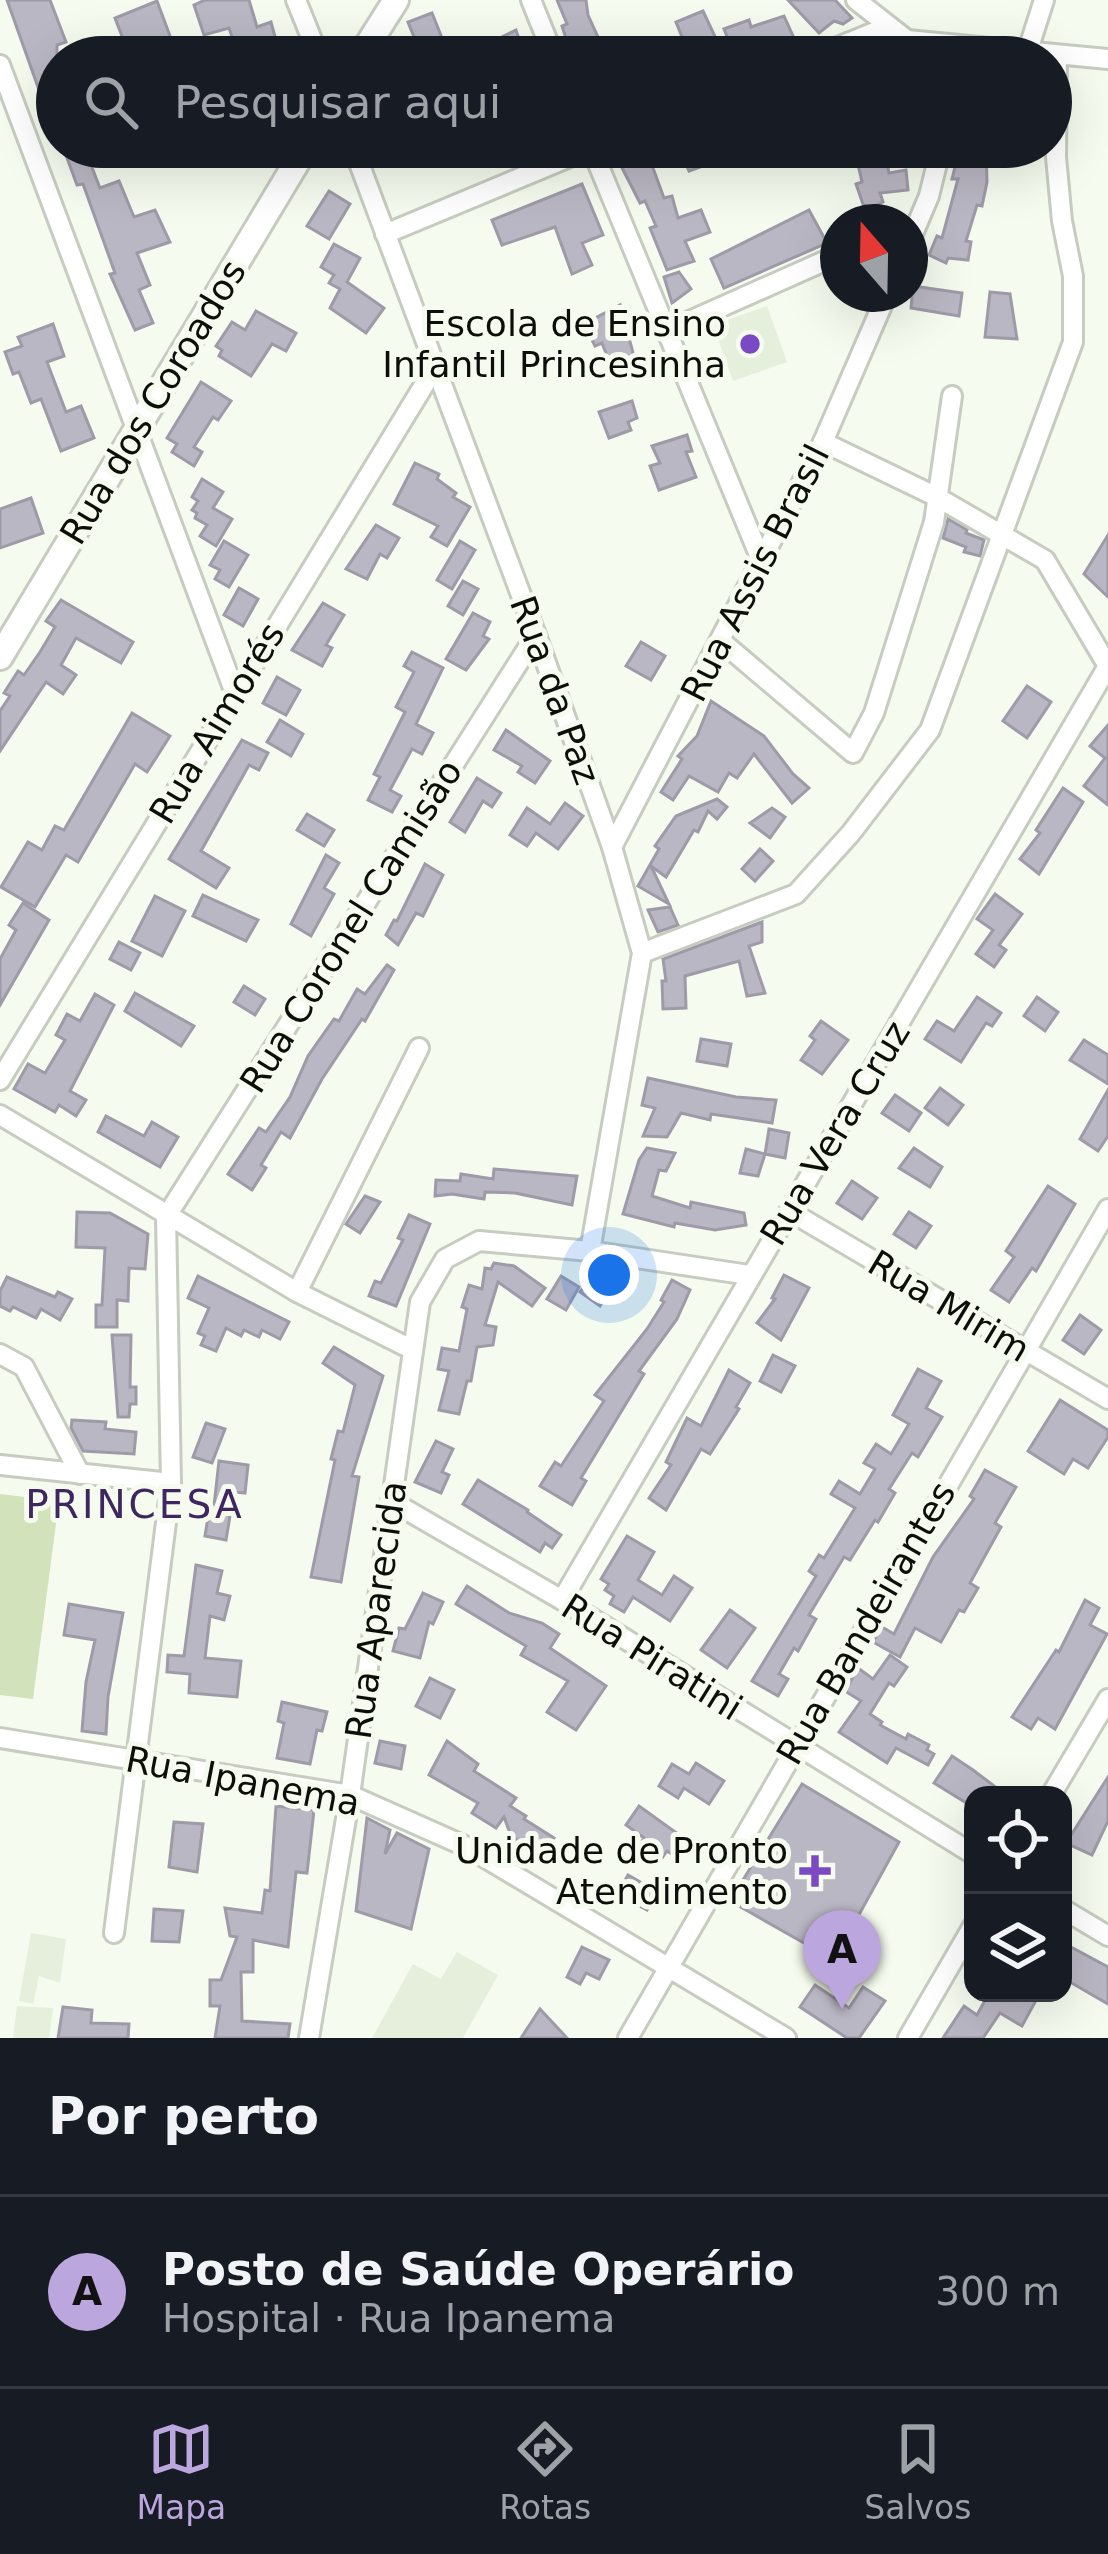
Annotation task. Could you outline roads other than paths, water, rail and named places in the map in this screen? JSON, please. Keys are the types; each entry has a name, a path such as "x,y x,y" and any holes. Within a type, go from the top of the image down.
{"street":[{"path":"296,0 311,36"},
{"path":"373,36 396,0"},
{"path":"531,0 546,36"},
{"path":"856,0 899,36"},
{"path":"1032,36 1044,0"},
{"path":"864,36 889,26"},
{"path":"1072,57 1108,59"},
{"path":"0,65 36,162"},
{"path":"38,168 235,693"},
{"name":"Rua dos Coroados","path":"0,657 293,168"},
{"name":"Rua da Paz","path":"361,168 612,847 642,953 590,1251"},
{"path":"386,234 542,168"},
{"path":"600,168 763,562"},
{"path":"921,204 934,168"},
{"path":"642,953 796,894 851,833 930,730 1073,342 1073,276 1057,168"},
{"path":"665,332 820,263"},
{"name":"Rua Assis Brasil","path":"612,847 823,442 879,312"},
{"name":"Rua Aimorés","path":"0,1080 435,367"},
{"path":"722,642 853,753 874,713 934,522 952,396"},
{"path":"823,442 937,497 1045,560 1108,666"},
{"name":"Rua Coronel Camisão","path":"166,1217 536,635"},
{"name":"Rua Vera Cruz","path":"562,1600 1108,666"},
{"path":"297,1292 419,1048"},
{"path":"0,1115 297,1292 413,1350"},
{"name":"Rua Bandeirantes","path":"628,2038 1108,1209"},
{"name":"Rua Mirim","path":"791,1212 1108,1399"},
{"path":"114,1933 171,1483 166,1217"},
{"name":"Rua Aparecida","path":"309,2038 350,1795 420,1302 445,1259 478,1241 590,1251"},
{"path":"590,1251 749,1275"},
{"path":"0,1354 24,1367 80,1474"},
{"path":"0,1465 171,1483"},
{"name":"Rua Piratini","path":"391,1501 562,1600 964,1849"},
{"path":"1056,1786 1108,1699"},
{"name":"Rua Ipanema","path":"0,1738 350,1795 467,1846 786,2038"},
{"path":"1072,1914 1108,1936"},
{"path":"908,2038 964,1942"}],"place":[{"name":"Escola de Ensino Infantil Princesinha","path":"750,344"},
{"name":"Unidade de Pronto Atendimento","path":"815,1871"},
{"name":"Posto de Saúde Operário","path":"842,2009"}],"district":[{"name":"PRINCESA","path":"135,1504"}]}
